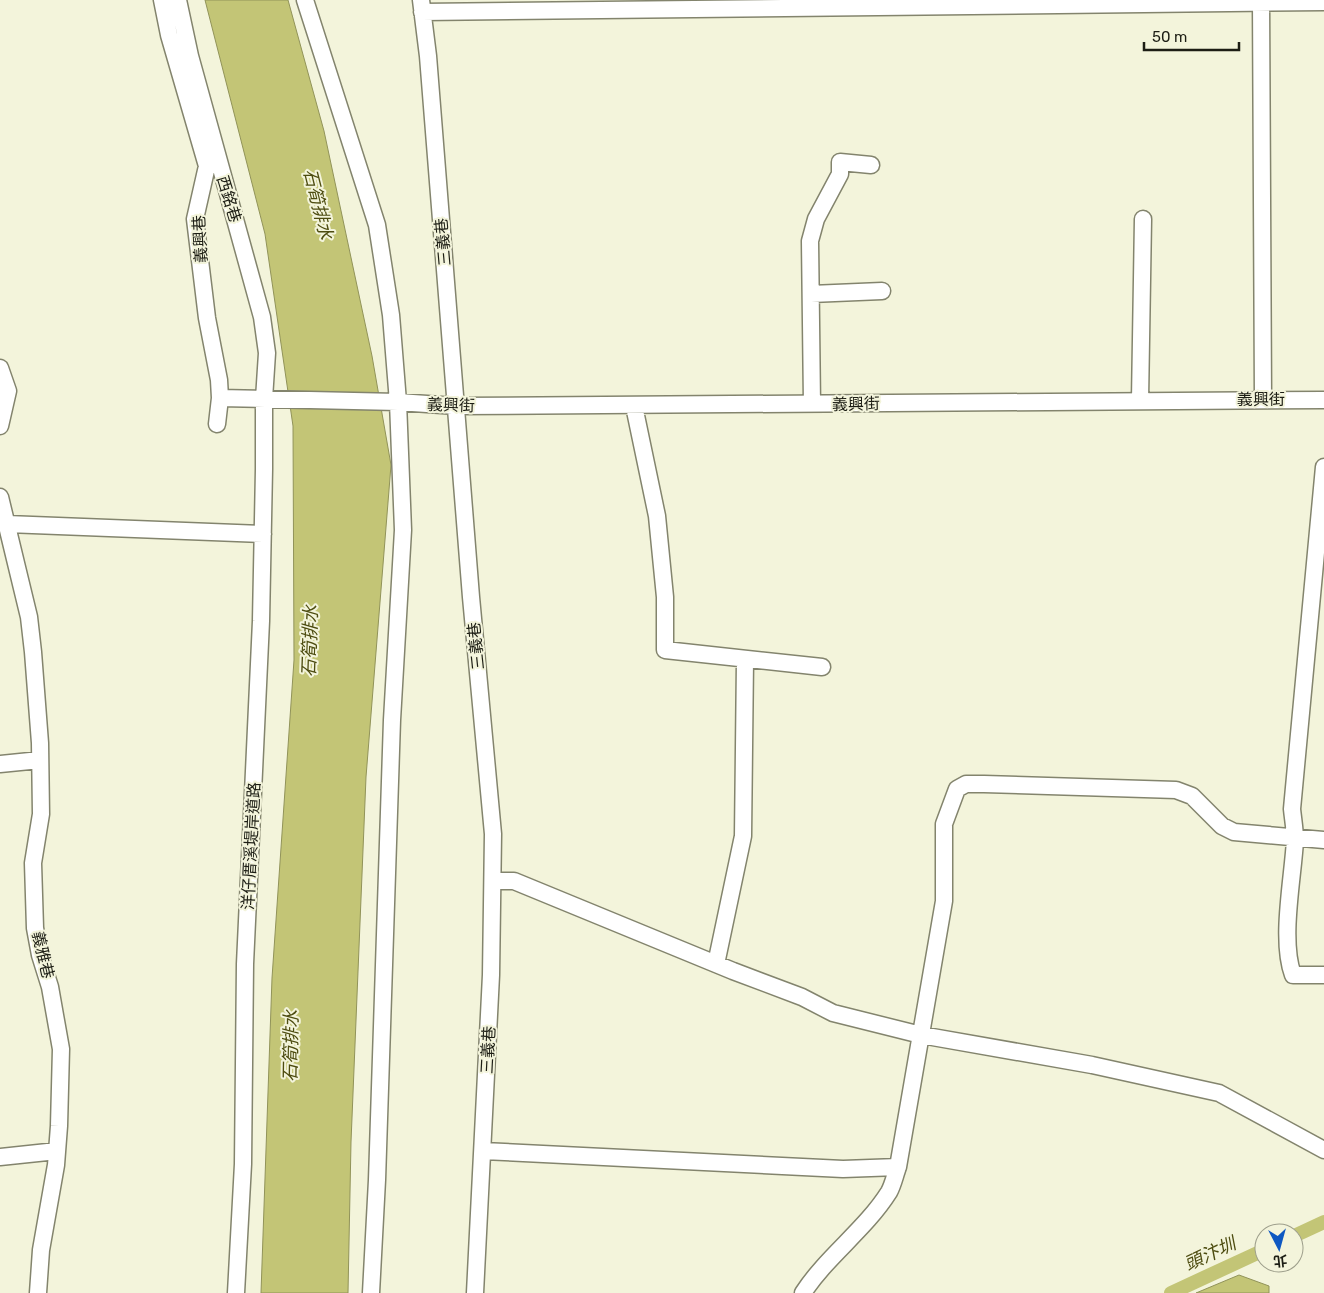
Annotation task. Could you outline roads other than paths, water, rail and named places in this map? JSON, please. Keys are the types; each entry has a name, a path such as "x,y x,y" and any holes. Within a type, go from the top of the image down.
{"street":[{"name":"義興巷","path":"162,0 169,36 207,166 195,219 207,318 219,380 220,398 217,424"},
{"name":"西銘巷","path":"178,0 190,56 262,317 267,353 264,399"},
{"path":"305,0 377,225 391,315 393,402 402,530 392,720 377,1180 371,1293"},
{"path":"1261,1 1263,399"},
{"path":"421,6 1324,2"},
{"name":"三義巷","path":"421,6 428,56 471,597 493,834 494,881 475,1293"},
{"path":"812,404 810,241 816,219 840,174 840,162 871,165"},
{"path":"1140,400 1143,219"},
{"path":"811,294 882,291"},
{"path":"0,368 8,391 0,426"},
{"name":"義興街","path":"220,398 393,402 456,406 1324,400"},
{"name":"洋仔厝溪堤岸道路","path":"236,1293 243,1164 245,964 262,534 264,399"},
{"path":"634,406 657,516 665,597 665,650 822,667"},
{"path":"1324,467 1292,809 1295,838 1288,918 1289,965 1293,975 1324,975"},
{"name":"義雅巷","path":"0,497 29,617 38,705 40,760 41,814 33,863 35,928 40,955 50,987 61,1049 57,1150 41,1250 38,1293"},
{"path":"7,524 262,534"},
{"path":"716,964 743,836 745,660"},
{"path":"0,764 40,760"},
{"path":"803,1293 814,1276 878,1208 890,1190 898,1167 935,943 944,902 944,824 957,789 966,784 984,784 1176,790 1192,796 1222,826 1234,832 1324,840"},
{"path":"494,881 514,881 716,964 802,997 833,1013 921,1035 1092,1065 1219,1093 1324,1150"},
{"path":"0,1157 57,1150"},
{"path":"483,1151 843,1169 898,1167"}],"water":[{"name":"石筍排水","path":"205,0 288,0 324,131 372,356 391,465 366,777 351,1142 348,1293 261,1293 272,978 294,660 293,426 265,234"},
{"path":"1239,1275 1269,1286 1269,1293 1196,1293"}],"waterway":[{"name":"頭汴圳","path":"1304,1231 1324,1222"},
{"name":"頭汴圳","path":"1171,1293 1254,1255"}]}
